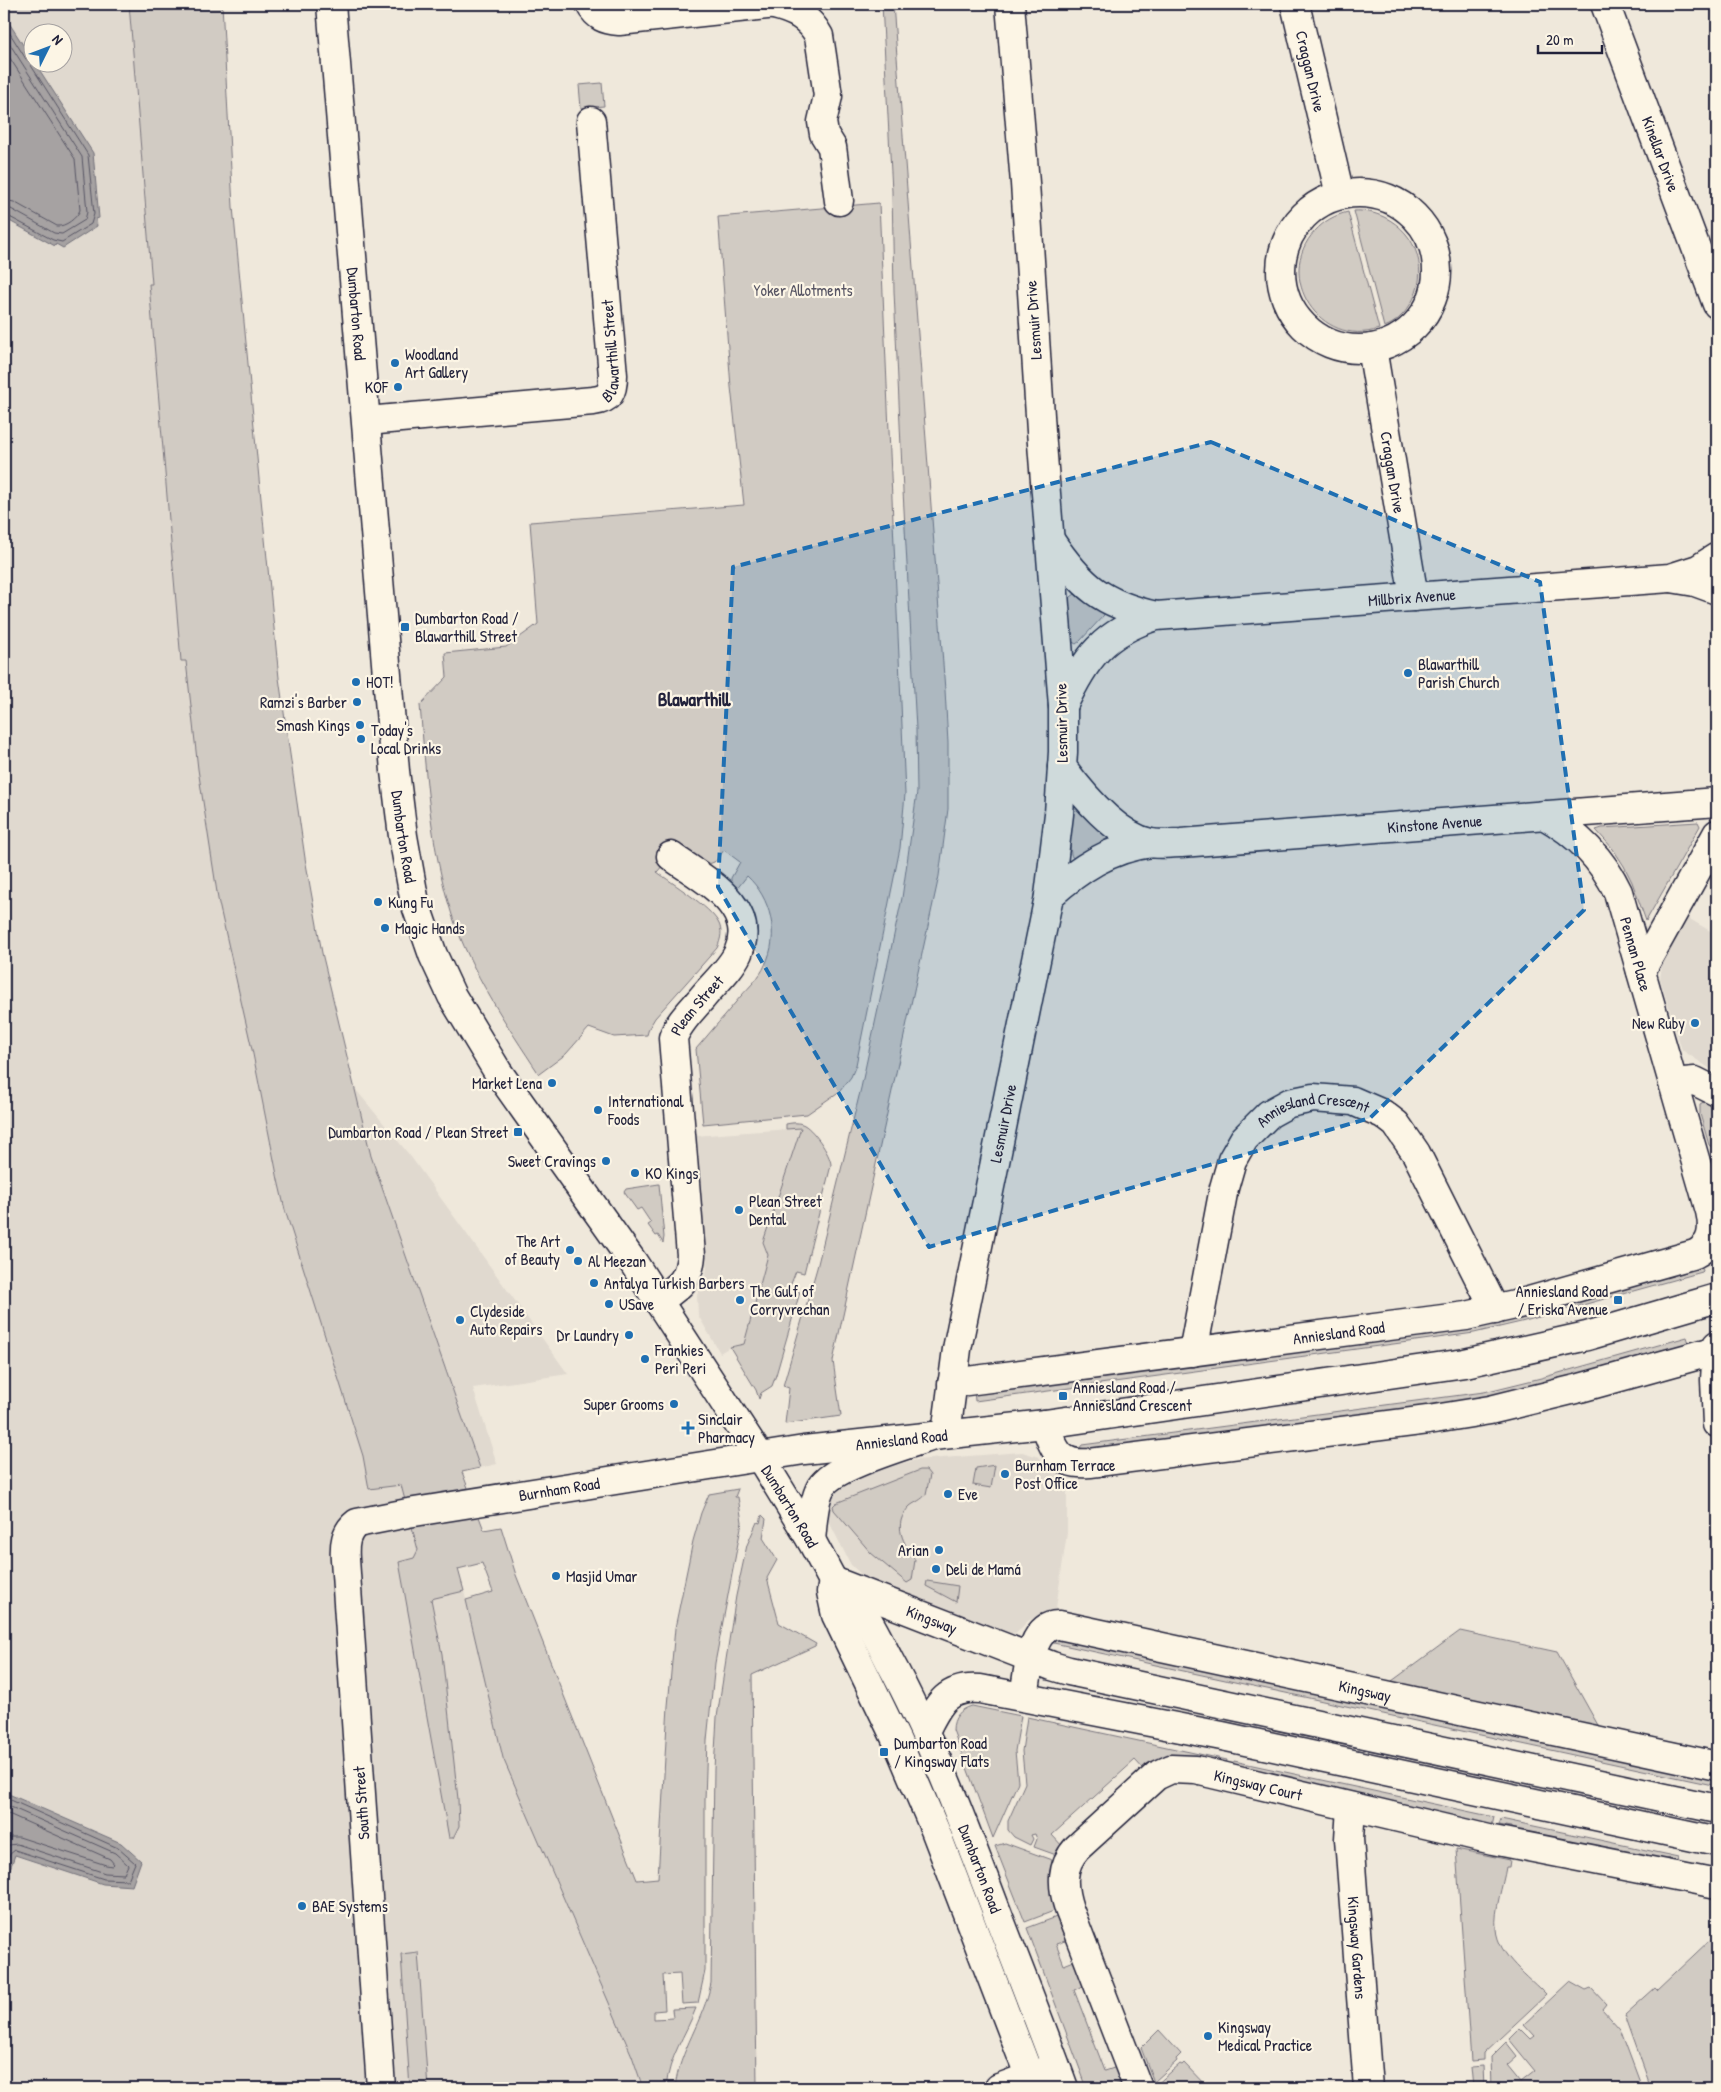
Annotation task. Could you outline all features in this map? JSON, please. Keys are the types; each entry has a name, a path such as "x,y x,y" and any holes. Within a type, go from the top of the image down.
{"street":[{"name":"Dumbarton Road","path":"330,4 367,421 395,771 403,836 415,903 441,975 502,1078 658,1301 760,1456 811,1540 833,1581 845,1589 862,1610 905,1690 955,1804 1060,2078"},
{"path":"595,10 619,21 775,4 803,16 815,28 819,36 828,96 822,122 824,134 832,147 839,201"},
{"name":"Lesmuir Drive","path":"940,1435 1049,896 1059,814 1062,767 1062,706 1040,431 1025,183 1010,4"},
{"name":"Craggan Drive","path":"1295,4 1340,195"},
{"name":"Kinellar Drive","path":"1605,4 1717,304"},
{"name":"Blawarthill Street","path":"367,421 602,400 610,396 613,387 613,375 591,121"},
{"path":"1361,193 1374,195 1401,205 1417,218 1428,235 1436,255 1437,276 1433,296 1424,315 1404,334 1392,342 1372,348 1330,343 1311,332 1296,316 1286,297 1281,276 1283,254 1290,234 1303,216 1320,203 1340,195 1361,193"},
{"name":"Craggan Drive","path":"1372,348 1414,596"},
{"name":"Millbrix Avenue","path":"1050,540 1062,559 1090,588 1115,604 1156,616"},
{"name":"Millbrix Avenue","path":"1670,578 1692,571 1717,558"},
{"name":"Millbrix Avenue","path":"1062,706 1082,668 1093,654 1123,628 1156,616 1670,578 1695,582 1717,590"},
{"name":"Kinstone Avenue","path":"1062,767 1103,814 1127,833 1151,843"},
{"name":"Kinstone Avenue","path":"1049,896 1076,873 1105,855 1129,847 1151,843 1181,843 1717,802"},
{"name":"Pennan Place","path":"1544,815 1560,825 1585,846 1608,873 1622,904 1673,1083 1708,1173 1712,1220 1711,1236"},
{"path":"1641,971 1717,834"},
{"name":"Plean Street","path":"658,1301 684,1281 690,1265 673,1038 682,1021 730,965 738,953 743,936 742,921 731,902 671,856"},
{"path":"1673,1083 1695,1081 1717,1092"},
{"name":"Anniesland Crescent","path":"1193,1352 1224,1188 1232,1160 1244,1139 1269,1114 1289,1103 1313,1098 1353,1101 1383,1114 1396,1124 1416,1153 1495,1310"},
{"name":"Anniesland Road","path":"952,1383 1456,1318 1495,1310 1695,1254 1703,1249 1711,1236"},
{"name":"Anniesland Road","path":"760,1456 832,1446 1045,1424 1465,1363 1587,1336 1717,1298"},
{"path":"1717,1345 1715,1380 1717,1424"},
{"path":"1045,1424 1052,1444 1062,1458 1071,1462 1090,1463 1428,1420 1490,1410 1580,1388 1717,1350"},
{"path":"811,1540 819,1491 826,1479 848,1467 940,1435"},
{"name":"Burnham Road","path":"357,1523 408,1513 760,1456"},
{"name":"South Street","path":"357,1523 346,1537 344,1559 382,2088"},
{"name":"Dumbarton Road","path":"833,1581 831,1592 836,1615 897,1742 936,1830 1032,2082"},
{"name":"Kingsway","path":"833,1581 1052,1666 1717,1809"},
{"name":"Kingsway","path":"1024,1697 1031,1657 1036,1641 1042,1630 1058,1625 1717,1766"},
{"path":"924,1731 946,1697 962,1689 980,1690 1222,1736 1717,1842"},
{"name":"Kingsway Court","path":"1138,2088 1066,1898 1063,1877 1073,1852 1148,1782 1171,1769 1196,1770 1493,1840 1717,1884"},
{"name":"Kingsway Gardens","path":"1351,1807 1348,1839 1368,2088"},
{"path":"999,2088 1060,2078"}],"highlighted area":[{"path":"1211,442 1540,582 1584,910 1370,1118 929,1247 718,887 733,567"}],"shaded area":[{"name":"BAE Systems","path":"4,4 129,4 152,284 149,285 181,660 186,660 253,1054 278,1180 366,1459 401,1485 431,1598 464,1591 503,1758 632,2056 643,2088 4,2088 4,1879 6,1879 14,1855 103,1884 141,1861 121,1843 4,1792"},
{"path":"1688,918 1717,935 1717,1069 1715,1072 1682,1050 1660,979 1662,964"},
{"path":"353,1086 411,1157 568,1374 473,1388 497,1464 480,1468 371,1156"},
{"path":"801,1128 763,1242 768,1255 744,1345 733,1345 720,1353 698,1315 697,1295 704,1281 707,1268 695,1136"},
{"path":"1022,1452 1039,1457 1051,1471 1067,1475 1067,1533 1055,1615 1037,1616 1028,1621 1016,1633 1008,1634 947,1611 923,1599 904,1596 864,1577 851,1565 826,1516 827,1494 853,1475 916,1460"}],"green space":[{"path":"129,4 222,4 233,207 279,678 305,858 322,953 371,1156 480,1468 462,1472 484,1530 501,1527 516,1575 637,1880 658,1878 668,1706 675,1628 693,1541 709,1494 738,1489 735,1497 738,1497 742,1522 715,1663 707,1740 705,1971 698,2003 682,2004 680,1974 663,1975 665,2010 654,2011 654,2019 673,2018 672,2009 696,2008 670,2066 666,2088 643,2088 632,2056 503,1758 466,1600 493,1592 482,1563 458,1569 464,1591 431,1599 442,1654 458,1799 459,1826 453,1838 449,1838 399,1562 414,1558 418,1550 401,1485 369,1489 363,1456 285,1210 253,1054 218,899 198,769 186,661 181,661 149,284 152,284"},
{"path":"882,4 893,4 945,690 948,743 948,809 939,876 833,1361 841,1416 785,1424 789,1388 783,1386 817,1268 861,1088 902,898 917,792 916,729 903,491 894,291 892,191"},
{"path":"602,83 604,106 581,108 579,85"},
{"name":"Yoker Allotments","path":"879,203 905,794 900,848 856,1065 851,1077 840,1091 807,1114 703,1124 696,1049 760,974 770,953 772,942 771,918 762,895 747,876 736,890 731,883 731,878 740,862 724,850 717,860 709,864 692,862 671,856 657,872 699,902 714,916 720,925 721,931 717,948 655,1018 647,1035 614,1037 589,1028 566,1054 539,1074 479,977 452,915 439,863 430,811 420,705 447,677 445,653 506,647 538,624 530,522 744,505 731,387 718,217"},
{"path":"1354,211 1366,211 1377,214 1396,224 1412,243 1417,255 1420,267 1416,293 1402,315 1392,324 1384,327"},
{"path":"1348,212 1379,329 1358,332 1338,328 1322,319 1309,304 1301,287 1299,268 1303,249 1322,224"},
{"path":"1075,594 1102,611 1104,615 1076,644 1071,641 1068,599"},
{"path":"1080,809 1109,837 1078,859 1072,857 1070,828 1072,814"},
{"path":"1698,822 1700,826 1646,921 1624,866 1613,849 1596,830 1602,828"},
{"path":"1707,1100 1717,1102 1717,1151 1709,1145 1700,1114 1700,1104"},
{"path":"800,1123 811,1130 824,1148 831,1165 804,1273 796,1271 789,1289 800,1292 776,1375 772,1386 761,1393 759,1399 756,1390 730,1347 744,1344 768,1255 763,1242 801,1128 786,1129 786,1124"},
{"path":"659,1184 663,1243 648,1225 651,1223 641,1208 637,1210 624,1192 626,1189"},
{"path":"1701,1263 1702,1272 1521,1322 1474,1333 975,1401 974,1389"},
{"path":"1687,1337 1690,1346 1486,1401 1083,1455 1079,1449 1082,1445 1484,1392"},
{"path":"995,1465 991,1488 973,1485 976,1468"},
{"path":"920,1470 926,1470 930,1475 926,1494 904,1513 900,1527 901,1534 915,1560 912,1580 907,1583 871,1553 834,1510 833,1506 836,1503"},
{"path":"762,1515 766,1519 763,1538 777,1560 767,1578 779,1623 816,1644 752,1675 757,2088 675,2088 681,2061 708,1997 711,1983 714,1769 717,1717 736,1596 747,1545 757,1522 760,1523"},
{"path":"927,1581 958,1586 956,1602 926,1586"},
{"path":"1460,1631 1557,1652 1599,1727 1392,1683 1392,1681"},
{"path":"1053,1636 1717,1775 1717,1786 1049,1642"},
{"path":"972,1706 1021,1716 1015,1751 1018,1782 993,1838 953,1730 954,1722 958,1715 964,1709"},
{"path":"1027,1717 1227,1760 1225,1769 1146,1772 1135,1760 1052,1835 1064,1848 1059,1856 1034,1847 1037,1839 1035,1834 1031,1835 1033,1839 1030,1845 1014,1837 1008,1830 1008,1821 1025,1783 1022,1751"},
{"path":"1234,1761 1494,1817 1491,1831 1232,1770"},
{"path":"1501,1819 1679,1857 1678,1861 1668,1858 1667,1865 1510,1835 1511,1827 1499,1825"},
{"path":"1005,1843 1057,1862 1059,1909 1025,1922 995,1846"},
{"path":"1456,1849 1510,1860 1509,1867 1506,1867 1497,1906 1496,1929 1498,1939 1508,1957 1546,1995 1483,2054 1483,2060 1471,2061"},
{"path":"1062,1915 1071,1939 1056,1944 1064,1965 1079,1959 1088,1984 1074,1990 1105,2071 1120,2066 1126,2081 1111,2086 1111,2088 1087,2088 1027,1928"},
{"path":"1712,1938 1717,1944 1717,2088 1651,2088 1625,2015 1655,1988 1657,1990"},
{"path":"418,1952 428,2088 410,2088 401,1954"},
{"path":"1570,1981 1586,1990 1591,1988 1606,2004 1602,2009 1620,2029 1642,2088 1492,2088 1491,2057 1506,2042 1517,2056 1507,2065 1521,2082 1535,2071 1509,2039 1520,2028 1531,2039 1535,2036 1524,2024"},
{"path":"1159,2030 1181,2054 1176,2059 1177,2061 1154,2082 1141,2048"},
{"path":"1184,2063 1208,2088 1156,2088 1155,2086 1180,2064"},
{"path":"1483,2066 1484,2088 1473,2088 1471,2067"}],"water":[{"path":"4,15 22,43 22,72 41,72 93,153 99,218 96,219 97,226 63,248 56,244 55,246 4,218"},
{"path":"4,1792 121,1843 141,1861 132,1886 103,1884 15,1855 6,1880 4,1879"}],"place":[{"name":"Woodland Art Gallery","path":"395,363"},
{"name":"KOF","path":"398,387"},
{"name":"Dumbarton Road / Blawarthill Street","path":"405,627"},
{"name":"Blawarthill Parish Church","path":"1408,673"},
{"name":"HOT!","path":"356,682"},
{"name":"Ramzi's Barber","path":"357,702"},
{"name":"Smash Kings","path":"360,725"},
{"name":"Today's Local Drinks","path":"361,739"},
{"name":"Kung Fu","path":"378,902"},
{"name":"Magic Hands","path":"385,928"},
{"name":"New Ruby","path":"1695,1023"},
{"name":"Market Lena","path":"552,1083"},
{"name":"International Foods","path":"598,1110"},
{"name":"Dumbarton Road / Plean Street","path":"518,1132"},
{"name":"Sweet Cravings","path":"606,1161"},
{"name":"KO Kings","path":"635,1173"},
{"name":"Plean Street Dental","path":"739,1210"},
{"name":"The Art of Beauty","path":"570,1250"},
{"name":"Al Meezan","path":"578,1261"},
{"name":"Antalya Turkish Barbers","path":"594,1283"},
{"name":"The Gulf of Corryvrechan","path":"740,1300"},
{"name":"Anniesland Road / Eriska Avenue","path":"1618,1300"},
{"name":"USave","path":"609,1304"},
{"name":"Clydeside Auto Repairs","path":"460,1320"},
{"name":"Dr Laundry","path":"629,1335"},
{"name":"Frankies Peri Peri","path":"645,1359"},
{"name":"Anniesland Road / Anniesland Crescent","path":"1063,1396"},
{"name":"Super Grooms","path":"674,1404"},
{"name":"Sinclair Pharmacy","path":"688,1428"},
{"name":"Burnham Terrace Post Office","path":"1005,1474"},
{"name":"Eve","path":"948,1494"},
{"name":"Arian","path":"939,1550"},
{"name":"Deli de Mamá","path":"936,1569"},
{"name":"Masjid Umar","path":"556,1576"},
{"name":"Dumbarton Road / Kingsway Flats","path":"884,1752"},
{"name":"BAE Systems","path":"302,1906"},
{"name":"Kingsway Medical Practice","path":"1208,2036"}],"district":[{"name":"Blawarthill","path":"694,699"}]}
